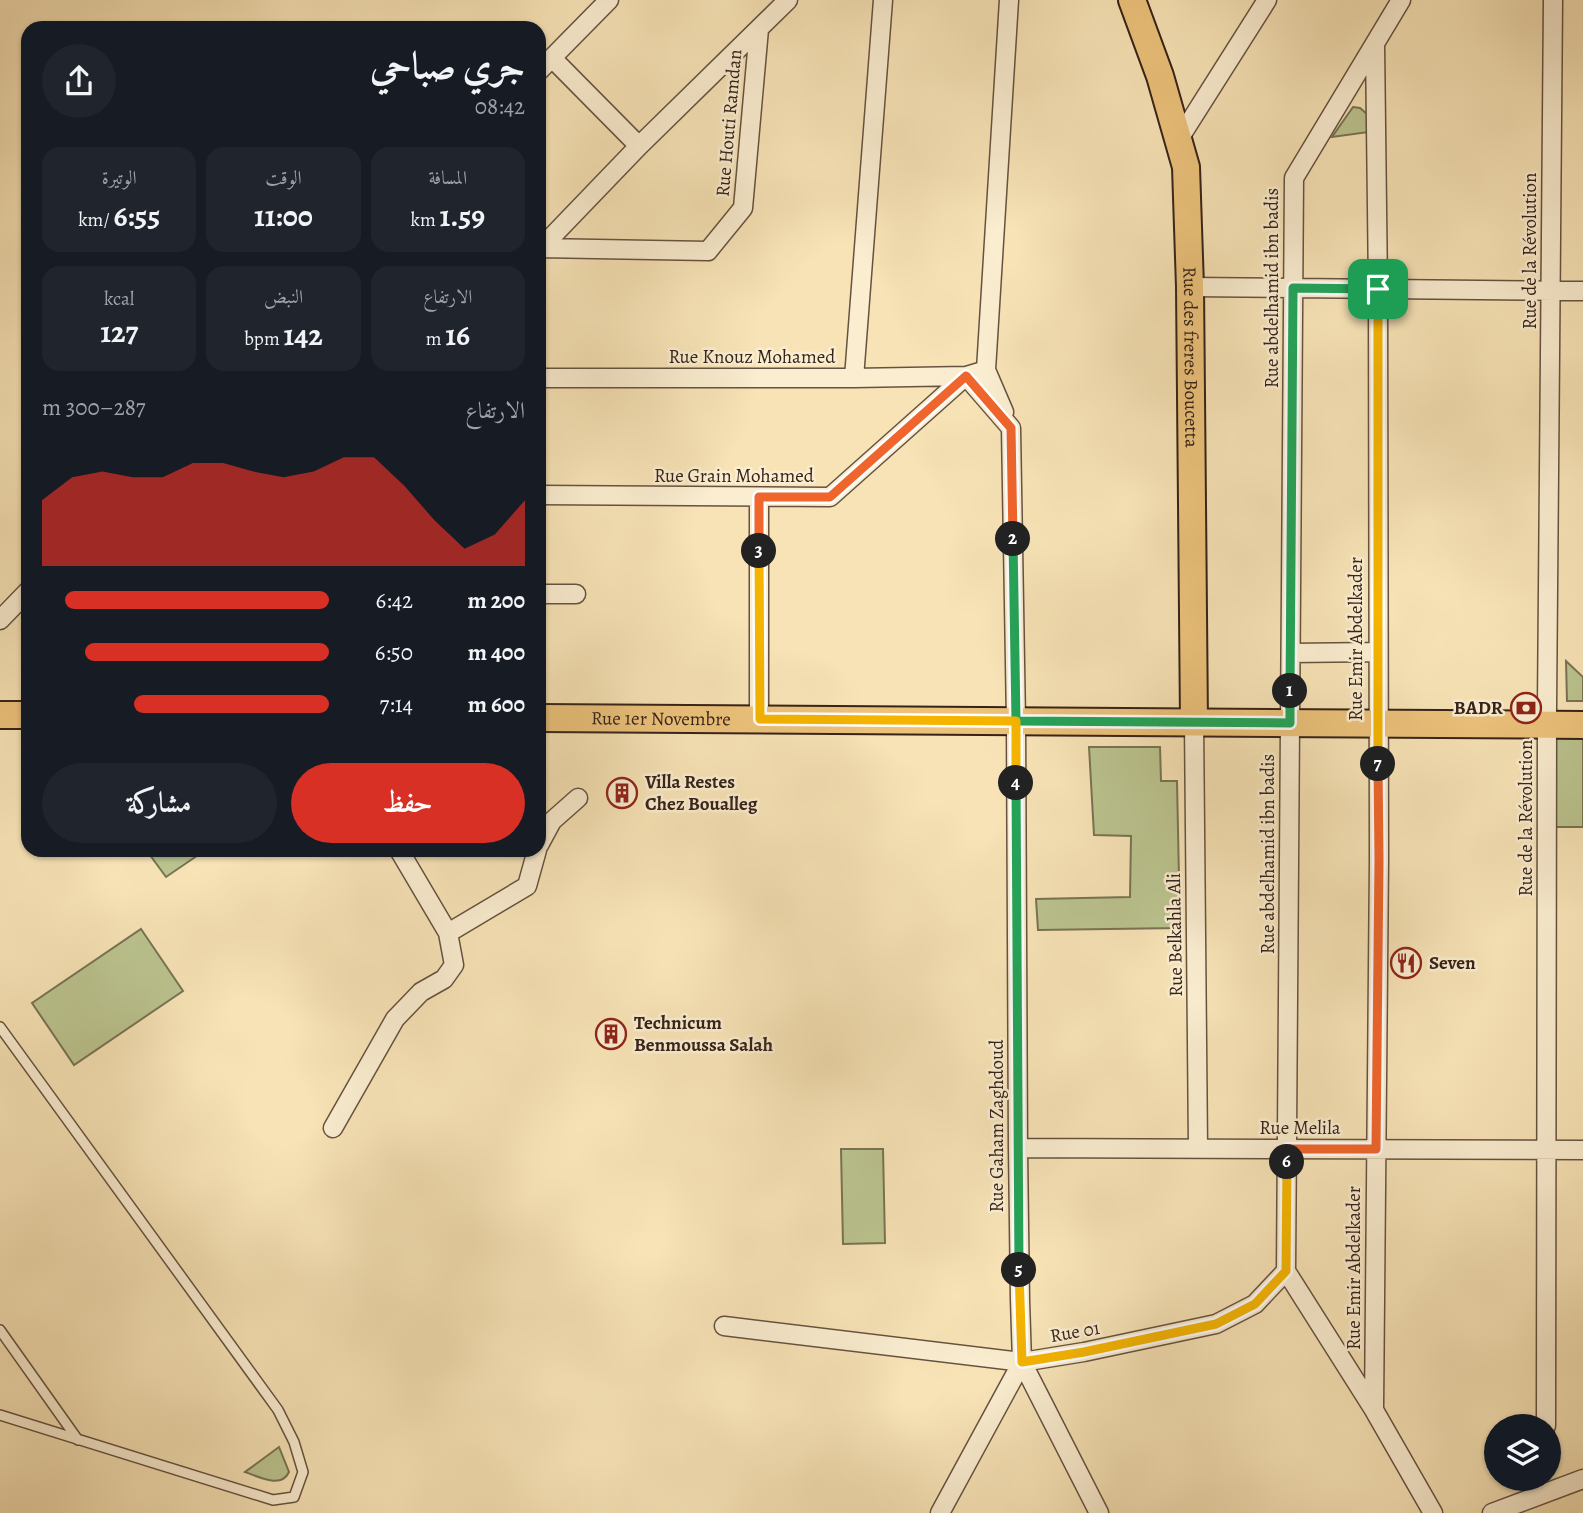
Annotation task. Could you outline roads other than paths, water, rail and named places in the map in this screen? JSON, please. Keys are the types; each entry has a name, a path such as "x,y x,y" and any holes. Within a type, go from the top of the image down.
{"main road":[{"name":"Rue des freres Boucetta","path":"1132,0 1160,76 1186,167 1190,287 1194,722"},
{"path":"0,715 21,715"},
{"name":"Rue 1er Novembre","path":"546,718 1583,725"}],"street":[{"path":"546,64 609,0"},
{"path":"546,243 639,146 788,0"},
{"path":"854,378 884,0"},
{"path":"1009,0 986,370 1011,428"},
{"path":"1179,139 1267,0"},
{"path":"1375,44 1401,0"},
{"name":"Rue de la Révolution","path":"1546,1414 1547,724 1553,0"},
{"name":"Rue Houti Ramdan","path":"546,249 708,251 743,208 759,29"},
{"name":"Rue abdelhamid ibn badis","path":"1286,1271 1294,178 1375,44"},
{"name":"Rue Emir Abdelkader","path":"1374,1410 1379,860 1375,44"},
{"path":"552,58 639,146"},
{"path":"1190,287 1583,291"},
{"path":"986,370 966,376 1011,428"},
{"name":"Rue Knouz Mohamed","path":"546,378 966,376"},
{"name":"Rue Grain Mohamed","path":"546,495 830,497 966,376"},
{"name":"Rue Gaham Zaghdoud","path":"1011,428 1016,721 1017,1148 1022,1362 1099,1513"},
{"path":"759,497 760,719"},
{"path":"546,594 576,594"},
{"path":"0,620 21,598"},
{"path":"1291,653 1377,652"},
{"name":"Rue Belkahla Ali","path":"1194,722 1198,1149"},
{"path":"546,832 552,821 578,798"},
{"path":"332,1128 395,1019 421,992 444,979 454,965 448,933 404,857"},
{"path":"448,933 527,886 535,857"},
{"name":"Rue Melila","path":"1017,1148 1583,1150"},
{"path":"1286,1271 1374,1410 1433,1513"},
{"name":"Rue 01","path":"724,1326 1022,1362 1084,1352 1216,1324 1255,1304 1286,1271"},
{"path":"940,1513 1022,1362"},
{"path":"1561,1483 1583,1479"},
{"path":"1492,1513 1536,1491"}],"lane":[{"path":"0,1027 278,1410 294,1442 303,1472 293,1497 273,1500 0,1415"},
{"path":"0,1330 78,1440"}],"place":[{"name":"BADR","path":"1526,708"},
{"name":"Villa Restes Chez Boualleg","path":"622,793"},
{"name":"Seven","path":"1406,963"},
{"name":"Technicum Benmoussa Salah","path":"611,1034"}]}
